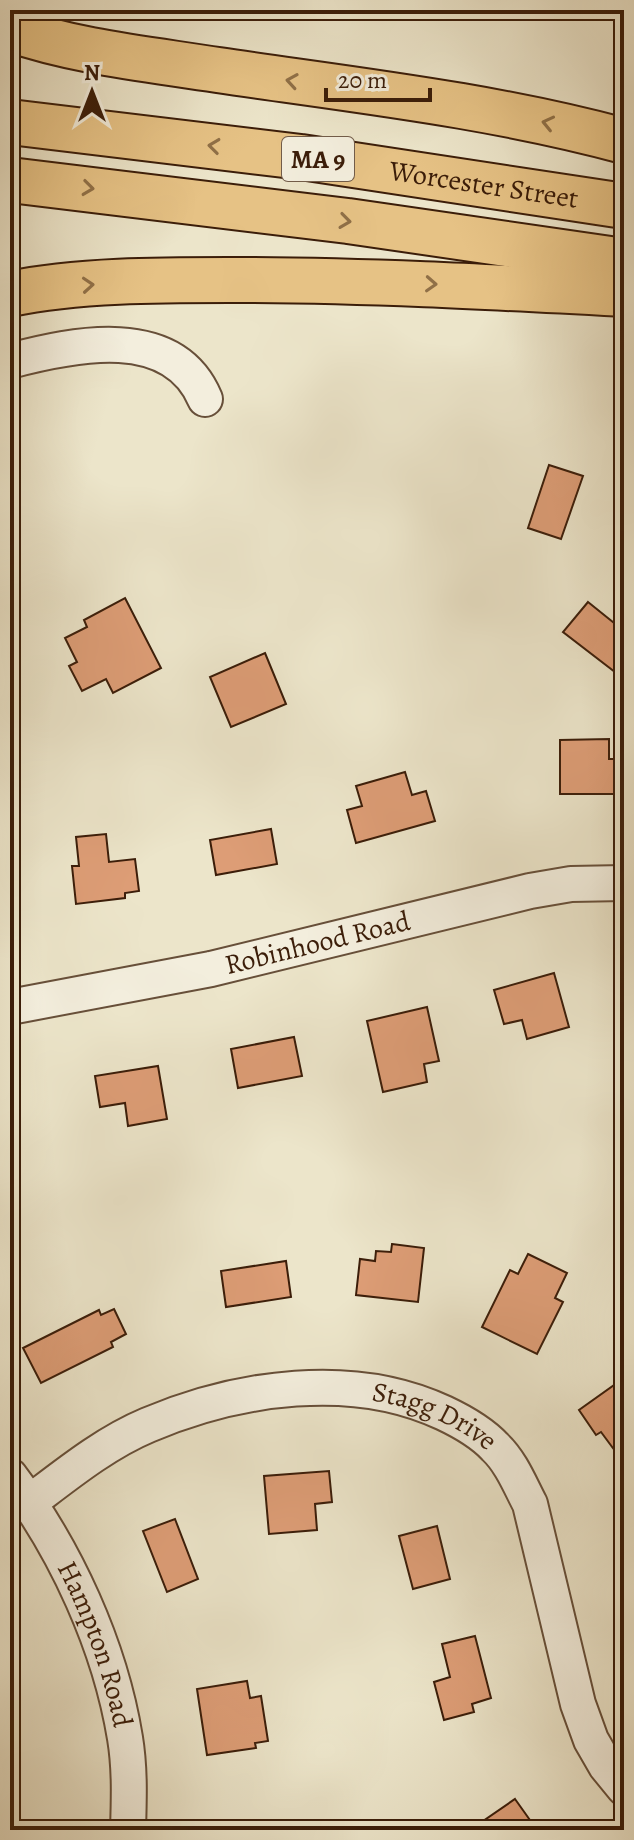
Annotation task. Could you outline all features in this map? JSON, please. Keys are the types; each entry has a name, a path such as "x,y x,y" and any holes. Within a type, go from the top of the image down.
{"highway":[{"path":"10,29 121,55 472,108 624,141"},
{"name":"Worcester Street","path":"10,122 301,157 624,206"},
{"name":"Worcester Street","path":"10,180 285,213 624,261"},
{"path":"10,294 138,282 279,280 415,283 624,294"}],"street":[{"path":"10,361 76,347 141,348 169,357 182,365 192,374 205,399"},
{"name":"Robinhood Road","path":"10,1007 211,969 530,891 571,884 624,883"},
{"name":"Stagg Drive","path":"20,1489 77,1467 145,1426 187,1411 268,1392 361,1389 398,1397 455,1419 496,1447 515,1473 530,1504 578,1704 591,1740 624,1788"},
{"name":"Hampton Road","path":"20,1489 88,1615 116,1699 125,1739 129,1784 128,1830"}],"building":[{"path":"549,465 583,476 561,539 528,528"},
{"path":"125,598 161,668 113,693 106,679 82,691 69,666 77,662 65,638 87,627 84,620"},
{"path":"588,602 624,631 624,679 563,632"},
{"path":"265,653 286,704 231,727 210,677"},
{"path":"609,739 609,759 624,759 624,794 560,794 560,740"},
{"path":"405,772 412,795 426,791 435,821 356,843 347,810 362,806 356,786"},
{"path":"271,829 277,864 216,875 210,840"},
{"path":"106,834 109,862 135,859 139,891 125,893 125,898 76,904 72,866 79,866 76,837"},
{"path":"554,973 569,1027 527,1039 522,1020 504,1024 494,990"},
{"path":"427,1007 439,1061 424,1064 427,1082 383,1092 367,1021"},
{"path":"294,1037 302,1076 238,1088 231,1049"},
{"path":"158,1066 167,1119 128,1126 125,1103 100,1107 95,1076"},
{"path":"392,1244 424,1248 418,1302 356,1295 360,1259 375,1261 376,1251 391,1252"},
{"path":"528,1254 567,1273 555,1298 563,1302 537,1354 482,1327 510,1270 518,1274"},
{"path":"286,1261 291,1297 226,1307 221,1271"},
{"path":"114,1309 126,1334 111,1342 113,1347 41,1383 23,1348 99,1310 101,1315"},
{"path":"624,1378 624,1463 601,1432 596,1435 579,1410"},
{"path":"329,1471 332,1502 315,1504 317,1530 269,1534 264,1476"},
{"path":"175,1519 198,1579 167,1592 143,1531"},
{"path":"437,1526 450,1579 413,1589 399,1536"},
{"path":"475,1636 491,1698 472,1704 474,1712 444,1720 434,1682 450,1677 442,1644"},
{"path":"247,1681 250,1698 261,1696 268,1741 255,1743 256,1748 207,1755 197,1689"},
{"path":"515,1799 537,1830 470,1830"}]}
